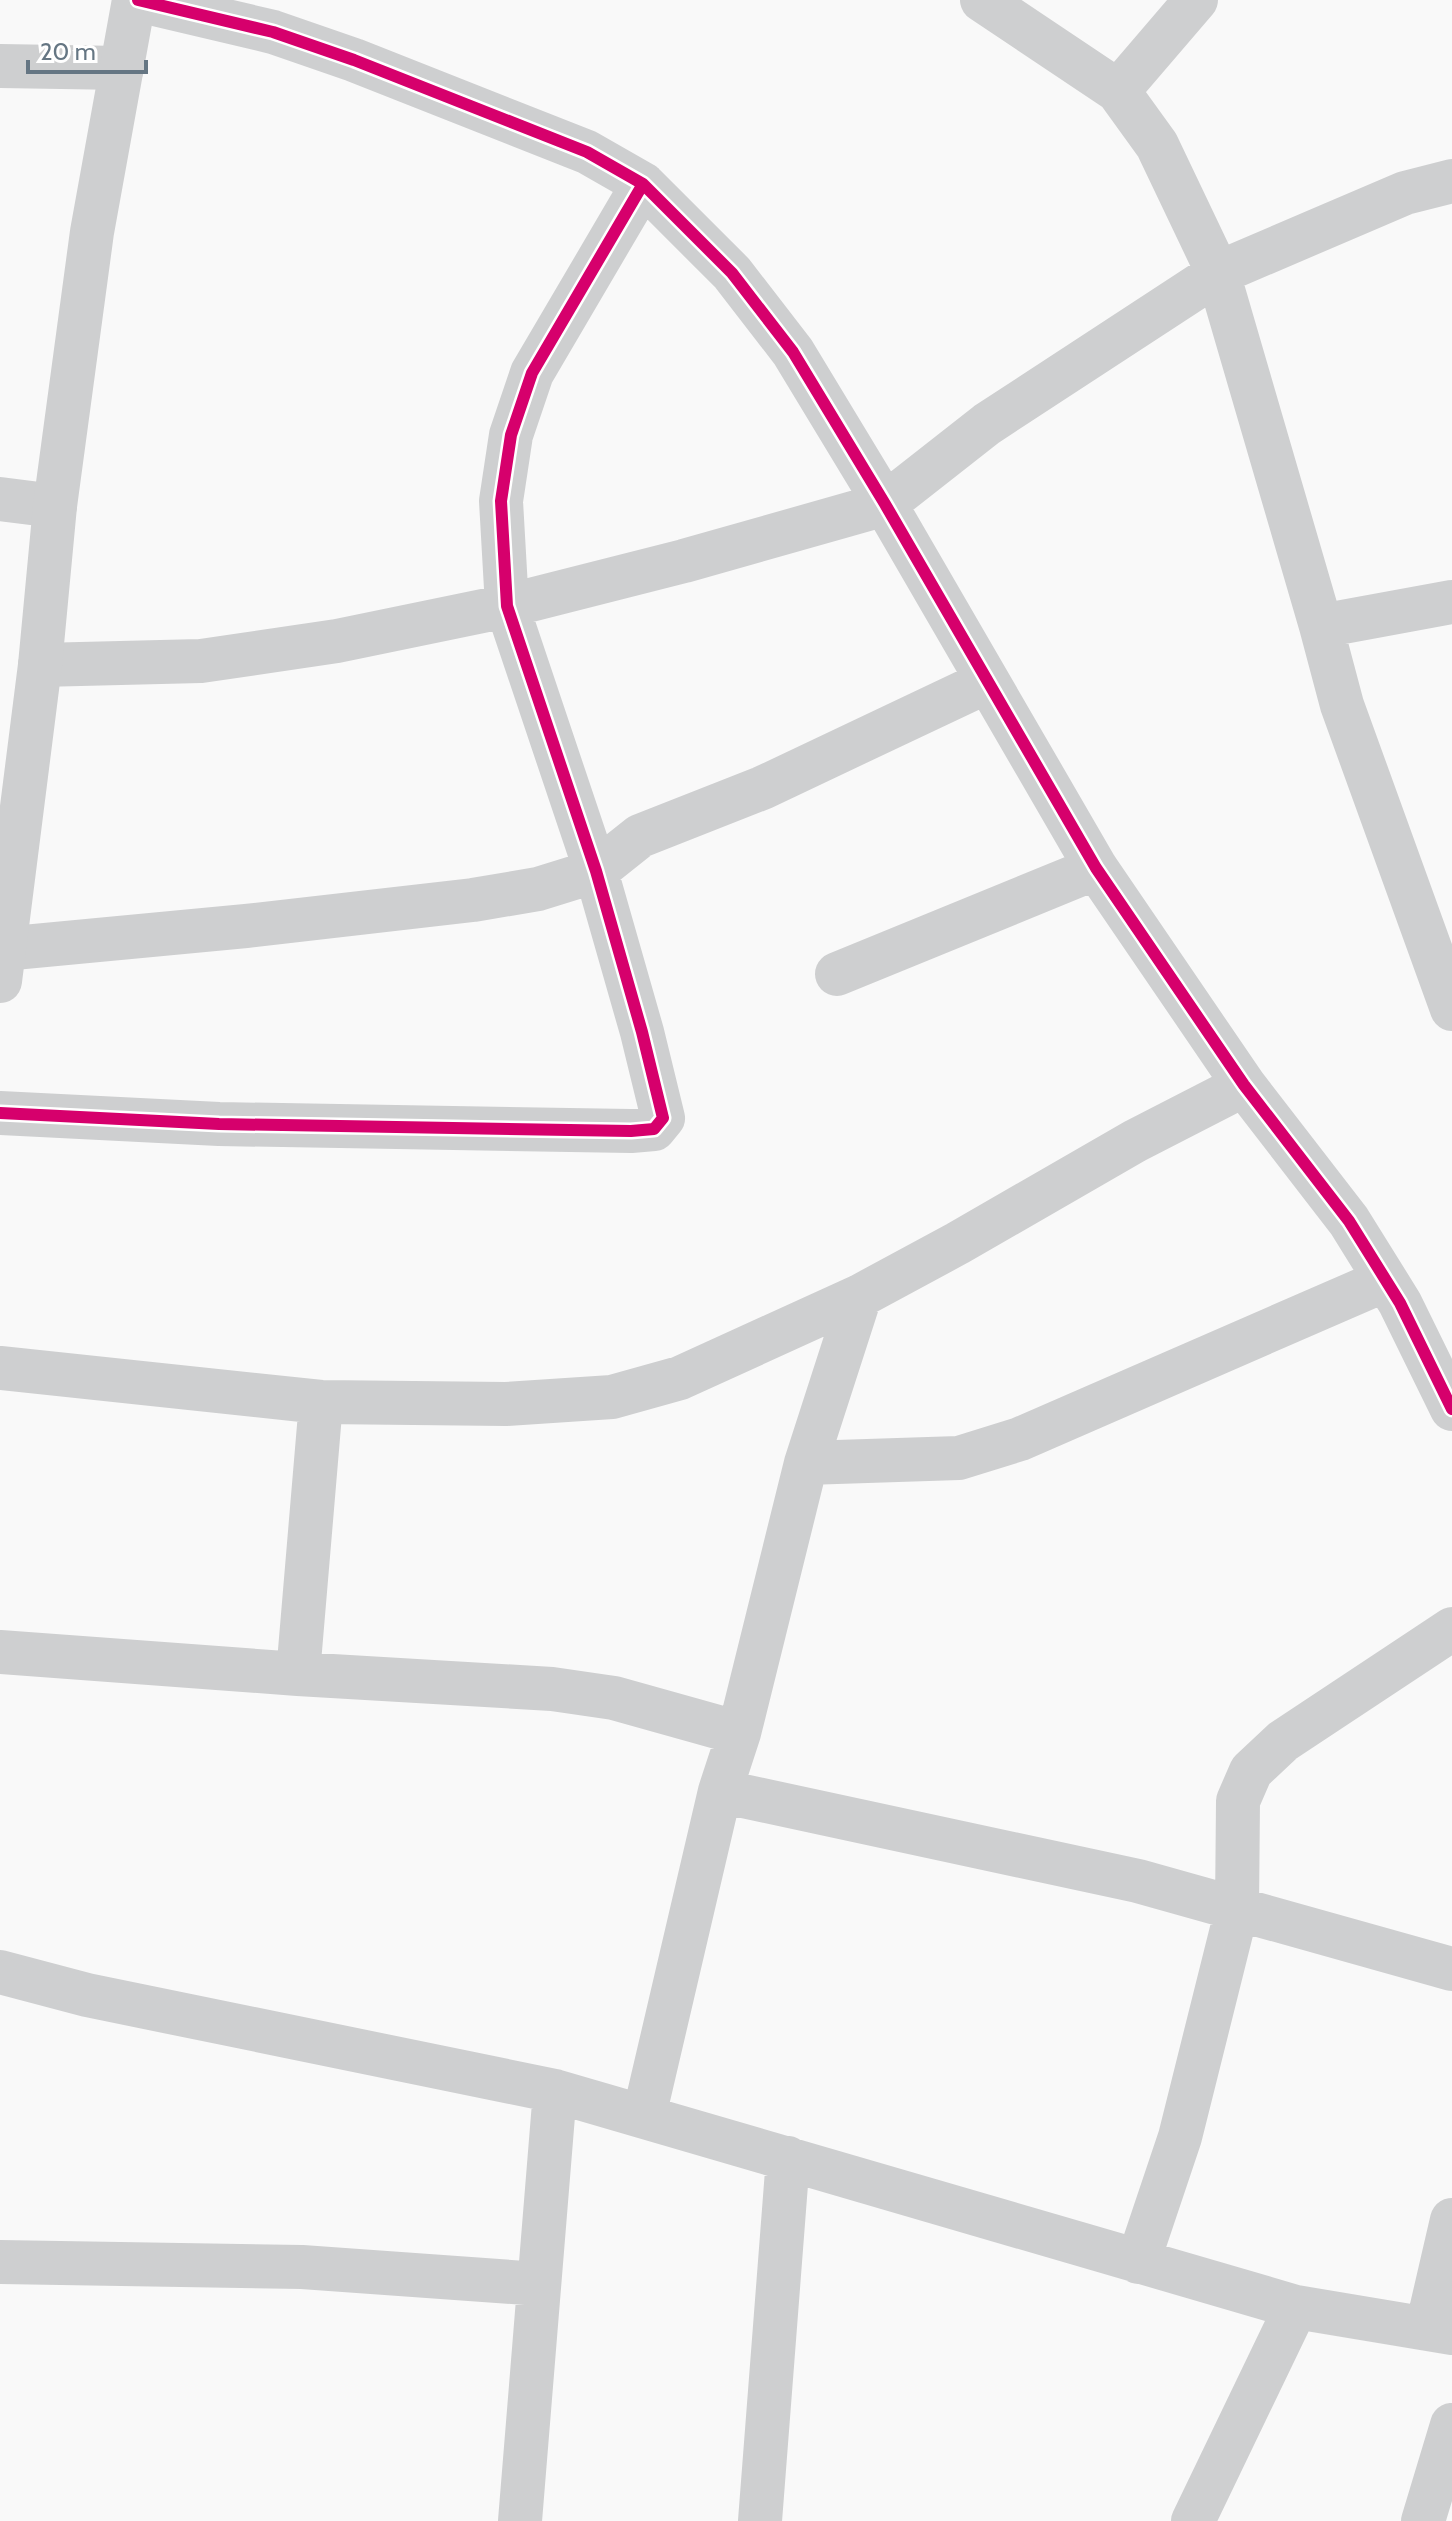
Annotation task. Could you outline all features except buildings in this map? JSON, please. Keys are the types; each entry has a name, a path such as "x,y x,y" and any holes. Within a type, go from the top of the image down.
{"street":[{"path":"986,682 762,788 640,836 596,871 538,889 473,900 246,926 2,965 12,786 40,665 55,506 92,232 136,0 273,32 354,60 587,152 643,184 732,273 793,352 1096,868 1244,1085 1349,1221 1400,1303 1452,1409"},
{"path":"982,0 1118,91 1157,145 1218,273 1342,705 1440,940 1452,1009"},
{"path":"1118,91 1196,0"},
{"path":"0,66 122,68"},
{"path":"40,665 201,661 337,641 507,606 684,561 885,504 987,424 1218,273 1405,193 1452,181"},
{"path":"0,1113 235,1125 631,1131 654,1129 663,1118 596,871 507,606 501,501 515,423 532,373 643,184"},
{"path":"0,499 55,506"},
{"path":"1321,626 1452,602"},
{"path":"837,974 1096,868"},
{"path":"0,1368 321,1402 506,1404 612,1397 680,1378 860,1296 1135,1141 1244,1085"},
{"path":"806,1463 913,1462 959,1458 1020,1439 1385,1280"},
{"path":"644,2116 720,1791 739,1733 806,1463 860,1296"},
{"path":"298,1674 321,1402"},
{"path":"1138,2262 1180,2137 1237,1909 1238,1801 1251,1771 1283,1741 1452,1629"},
{"path":"0,1652 552,1689 614,1698 739,1733"},
{"path":"720,1791 1138,1881 1452,1969"},
{"path":"0,1972 87,1995 555,2091 1296,2307 1439,2330 1452,2220"},
{"path":"520,2521 555,2091"},
{"path":"760,2521 788,2158"},
{"path":"0,2262 302,2267 539,2284"},
{"path":"1193,2521 1296,2307"},
{"path":"1423,2521 1452,2425"}],"cycle path":[{"path":"138,0 273,32 354,60 587,152 643,184 732,273 793,352 1096,868 1244,1085 1349,1221 1400,1303 1452,1409"},
{"path":"0,1113 219,1124 631,1131 654,1129 663,1118 596,871 507,606 501,501 511,435 532,373 643,184"}]}
